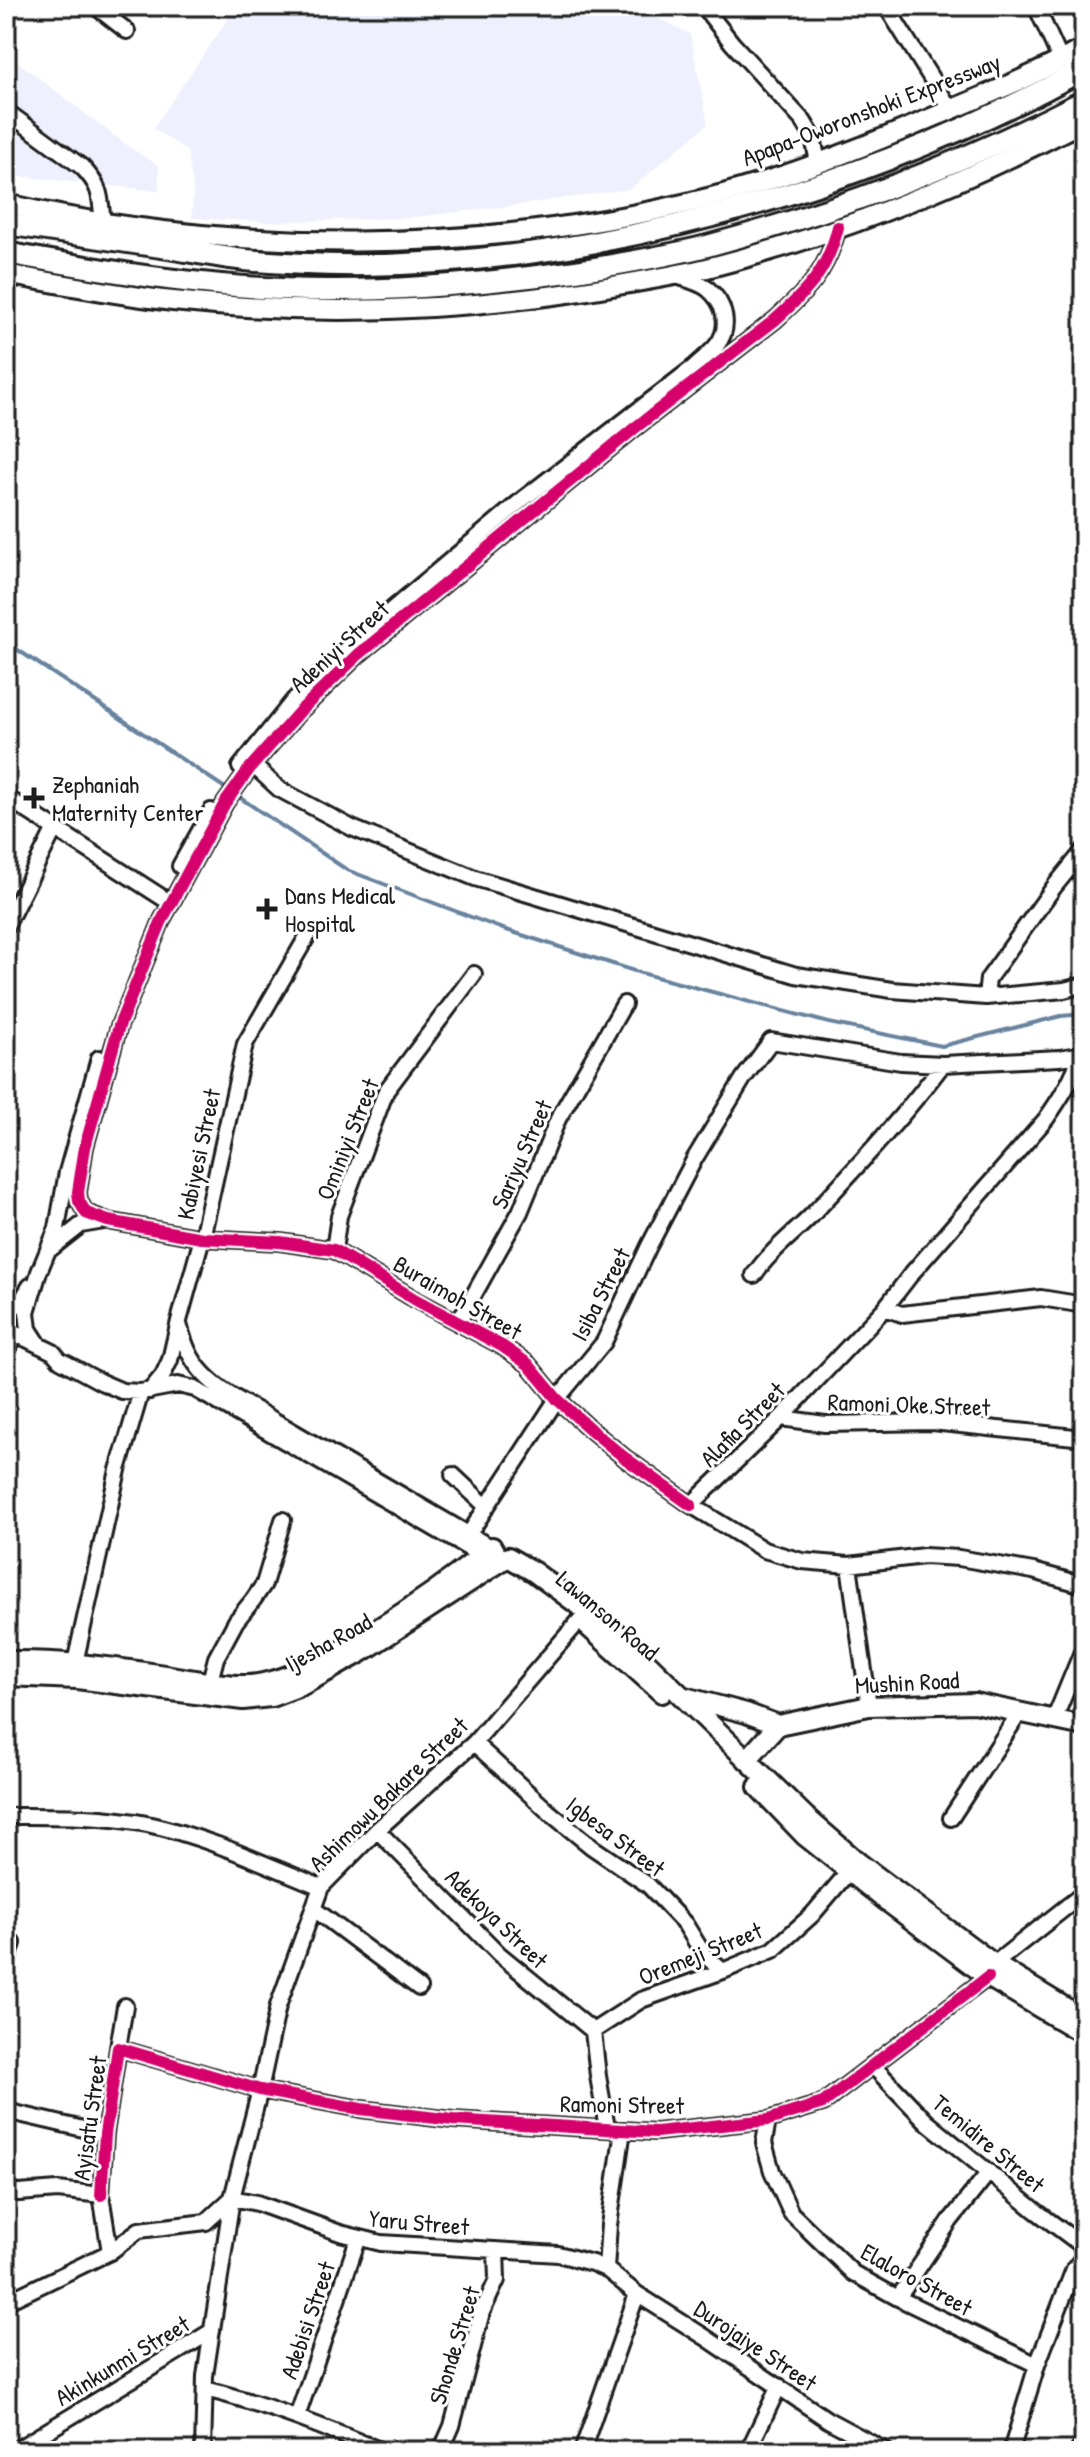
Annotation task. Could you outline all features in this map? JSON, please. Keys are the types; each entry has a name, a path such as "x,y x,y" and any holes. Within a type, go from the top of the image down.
{"highway":[{"name":"Apapa-Oworonshoki Expressway","path":"6,224 245,260 432,264 524,254 688,223 810,187 963,130 1084,69"},
{"path":"6,253 144,277 245,287 335,290 529,278 614,265 705,246 810,214 975,154 1084,101"}],"main road":[{"name":"Apapa-Oworonshoki Expressway","path":"6,204 103,224 210,236 355,241 529,232 615,218 709,197 818,163 982,98 1084,48"},
{"path":"6,274 174,301 366,310 476,305 544,298 673,275 751,255 838,227 919,199 1020,154 1084,121"},
{"name":"Lawanson Road","path":"495,1556 580,1620 656,1686 805,1836 885,1900 1084,2034"},
{"name":"Lawanson Road","path":"495,1556 546,1580 619,1635 806,1817 991,1970 1084,2019"},
{"name":"Ijesha Road","path":"6,1676 77,1679 252,1700 292,1690 495,1556"},
{"name":"Ijesha Road","path":"6,1661 75,1663 244,1685 276,1681 359,1646"},
{"path":"683,1696 778,1725 747,1760"},
{"name":"Mushin Road","path":"778,1725 869,1706 975,1703 1084,1726"}],"street":[{"path":"95,6 127,31"},
{"path":"703,6 732,43 804,122 813,137 818,163"},
{"path":"886,6 951,110"},
{"path":"1036,6 1061,61"},
{"path":"6,111 82,167 92,178 99,187 103,224"},
{"name":"Adeniyi Street","path":"248,767 358,655 533,510 808,291 832,250 838,227"},
{"name":"Adeniyi Street","path":"40,1346 26,1320 39,1272 57,1228 67,1172 105,1042 163,898 203,833 293,701 351,644 523,499 694,367 717,345 726,323 721,304 708,288 673,275"},
{"path":"248,767 279,789 352,828 475,878 796,975 892,990 986,997 1064,990 1084,985"},
{"path":"6,797 163,898"},
{"path":"6,926 55,828"},
{"name":"Adeniyi Street","path":"108,1221 86,1213 79,1201 85,1147 119,1026 162,920 203,833"},
{"path":"986,997 988,979 1084,850"},
{"name":"Kabiyesi Street","path":"75,1663 118,1470 146,1391 163,1375 170,1360 202,1238 245,1044 308,935"},
{"name":"Ominiyi Street","path":"334,1250 339,1216 386,1091 474,974"},
{"name":"Sariyu Street","path":"458,1323 520,1212 558,1119 624,1004"},
{"name":"Isiba Street","path":"469,1534 557,1399 604,1342 695,1158 771,1041 901,1062 943,1064"},
{"path":"754,1275 761,1264 813,1213 943,1064 1083,1054"},
{"name":"Alafia Street","path":"691,1505 781,1418 885,1308 1046,1119 1083,1054"},
{"path":"48,1251 85,1223 108,1221 202,1238"},
{"name":"Buraimoh Street","path":"202,1238 280,1242 334,1250 528,1364 557,1399 625,1458 691,1505"},
{"path":"6,1314 21,1301 39,1272"},
{"path":"885,1308 902,1314 1041,1298 1084,1305"},
{"path":"179,1321 188,1353 195,1364 223,1389 322,1451 469,1534 495,1556"},
{"path":"6,1352 11,1331"},
{"name":"Lawanson Road","path":"11,1331 122,1391 146,1391 178,1385 195,1389 495,1556"},
{"name":"Ramoni Oke Street","path":"781,1418 825,1424 932,1422 1084,1438"},
{"path":"453,1475 486,1506"},
{"path":"691,1505 764,1550 802,1561 849,1565 924,1556 959,1558 1033,1571 1084,1585"},
{"path":"210,1681 216,1658 236,1621 264,1584 283,1520"},
{"path":"849,1565 869,1706"},
{"name":"Ashimowu Bakare Street","path":"203,2451 205,2389 232,2198 278,2006 321,1887 377,1830 474,1743 580,1620"},
{"path":"1054,1720 1084,1647"},
{"path":"951,1818 1020,1712"},
{"name":"Igbesa Street","path":"474,1743 549,1812 592,1847 648,1885 685,1924 704,1955 723,1971"},
{"path":"6,1816 87,1817 144,1824 185,1834 321,1887"},
{"name":"Adekoya Street","path":"377,1830 499,1954 593,2031"},
{"name":"Oremeji Street","path":"593,2031 641,2000 773,1950 812,1915 850,1870"},
{"name":"Ramoni Street","path":"260,2090 406,2115 656,2132 768,2120 823,2103 1084,1893"},
{"path":"314,1909 419,1988"},
{"path":"6,1966 13,1943"},
{"path":"118,2048 125,2006"},
{"path":"593,2031 607,2128"},
{"name":"Ayisatu Street","path":"110,2252 101,2195 105,2134 118,2048 260,2090"},
{"name":"Temidire Street","path":"872,2065 927,2122 1084,2247"},
{"path":"6,2111 105,2134"},
{"name":"Elaloro Street","path":"768,2120 764,2143 772,2171 791,2213 853,2273 1037,2365"},
{"path":"606,2269 623,2130"},
{"path":"898,2298 950,2221 989,2172"},
{"path":"6,2192 58,2190 101,2195"},
{"path":"6,2302 110,2252 139,2230 206,2222 232,2198"},
{"name":"Yaru Street","path":"232,2198 257,2203 358,2239 416,2247 558,2254 606,2269"},
{"name":"Adebisi Street","path":"297,2417 358,2239"},
{"name":"Shonde Street","path":"441,2451 452,2426 482,2312 497,2280 496,2250"},
{"path":"1011,2451 1037,2365 1074,2269 1084,2256"},
{"name":"Durojaiye Street","path":"606,2269 637,2294 828,2420 886,2451"},
{"path":"582,2451 637,2294"},
{"name":"Akinkunmi Street","path":"14,2451 212,2331"},
{"path":"748,2451 779,2386"},
{"path":"205,2389 297,2417 382,2451"},
{"path":"1078,2451 1084,2443"}],"shaded area":[{"path":"237,6 634,6 690,34 708,124 630,189 406,218 268,222 192,218 193,186 187,151 153,128"},
{"path":"6,53 159,166 159,191 6,175"}],"waterway":[{"path":"6,642 228,790"},
{"path":"236,795 347,870 500,928 641,973 829,1023 942,1046 1061,1016 1084,1014"}],"cycle path":[{"path":"691,1505 590,1429 557,1399 528,1364 334,1250 280,1242 202,1238 108,1221 86,1213 78,1192 85,1147 119,1026 162,920 225,803 250,768 301,710 358,655 636,427 787,309 822,268 838,227"},
{"path":"101,2195 105,2134 118,2048 260,2090 361,2109 453,2120 656,2132 768,2120 823,2103 988,1977"}],"place":[{"name":"Zephaniah Maternity Center","path":"34,798"},
{"name":"Dans Medical Hospital","path":"267,909"}]}
